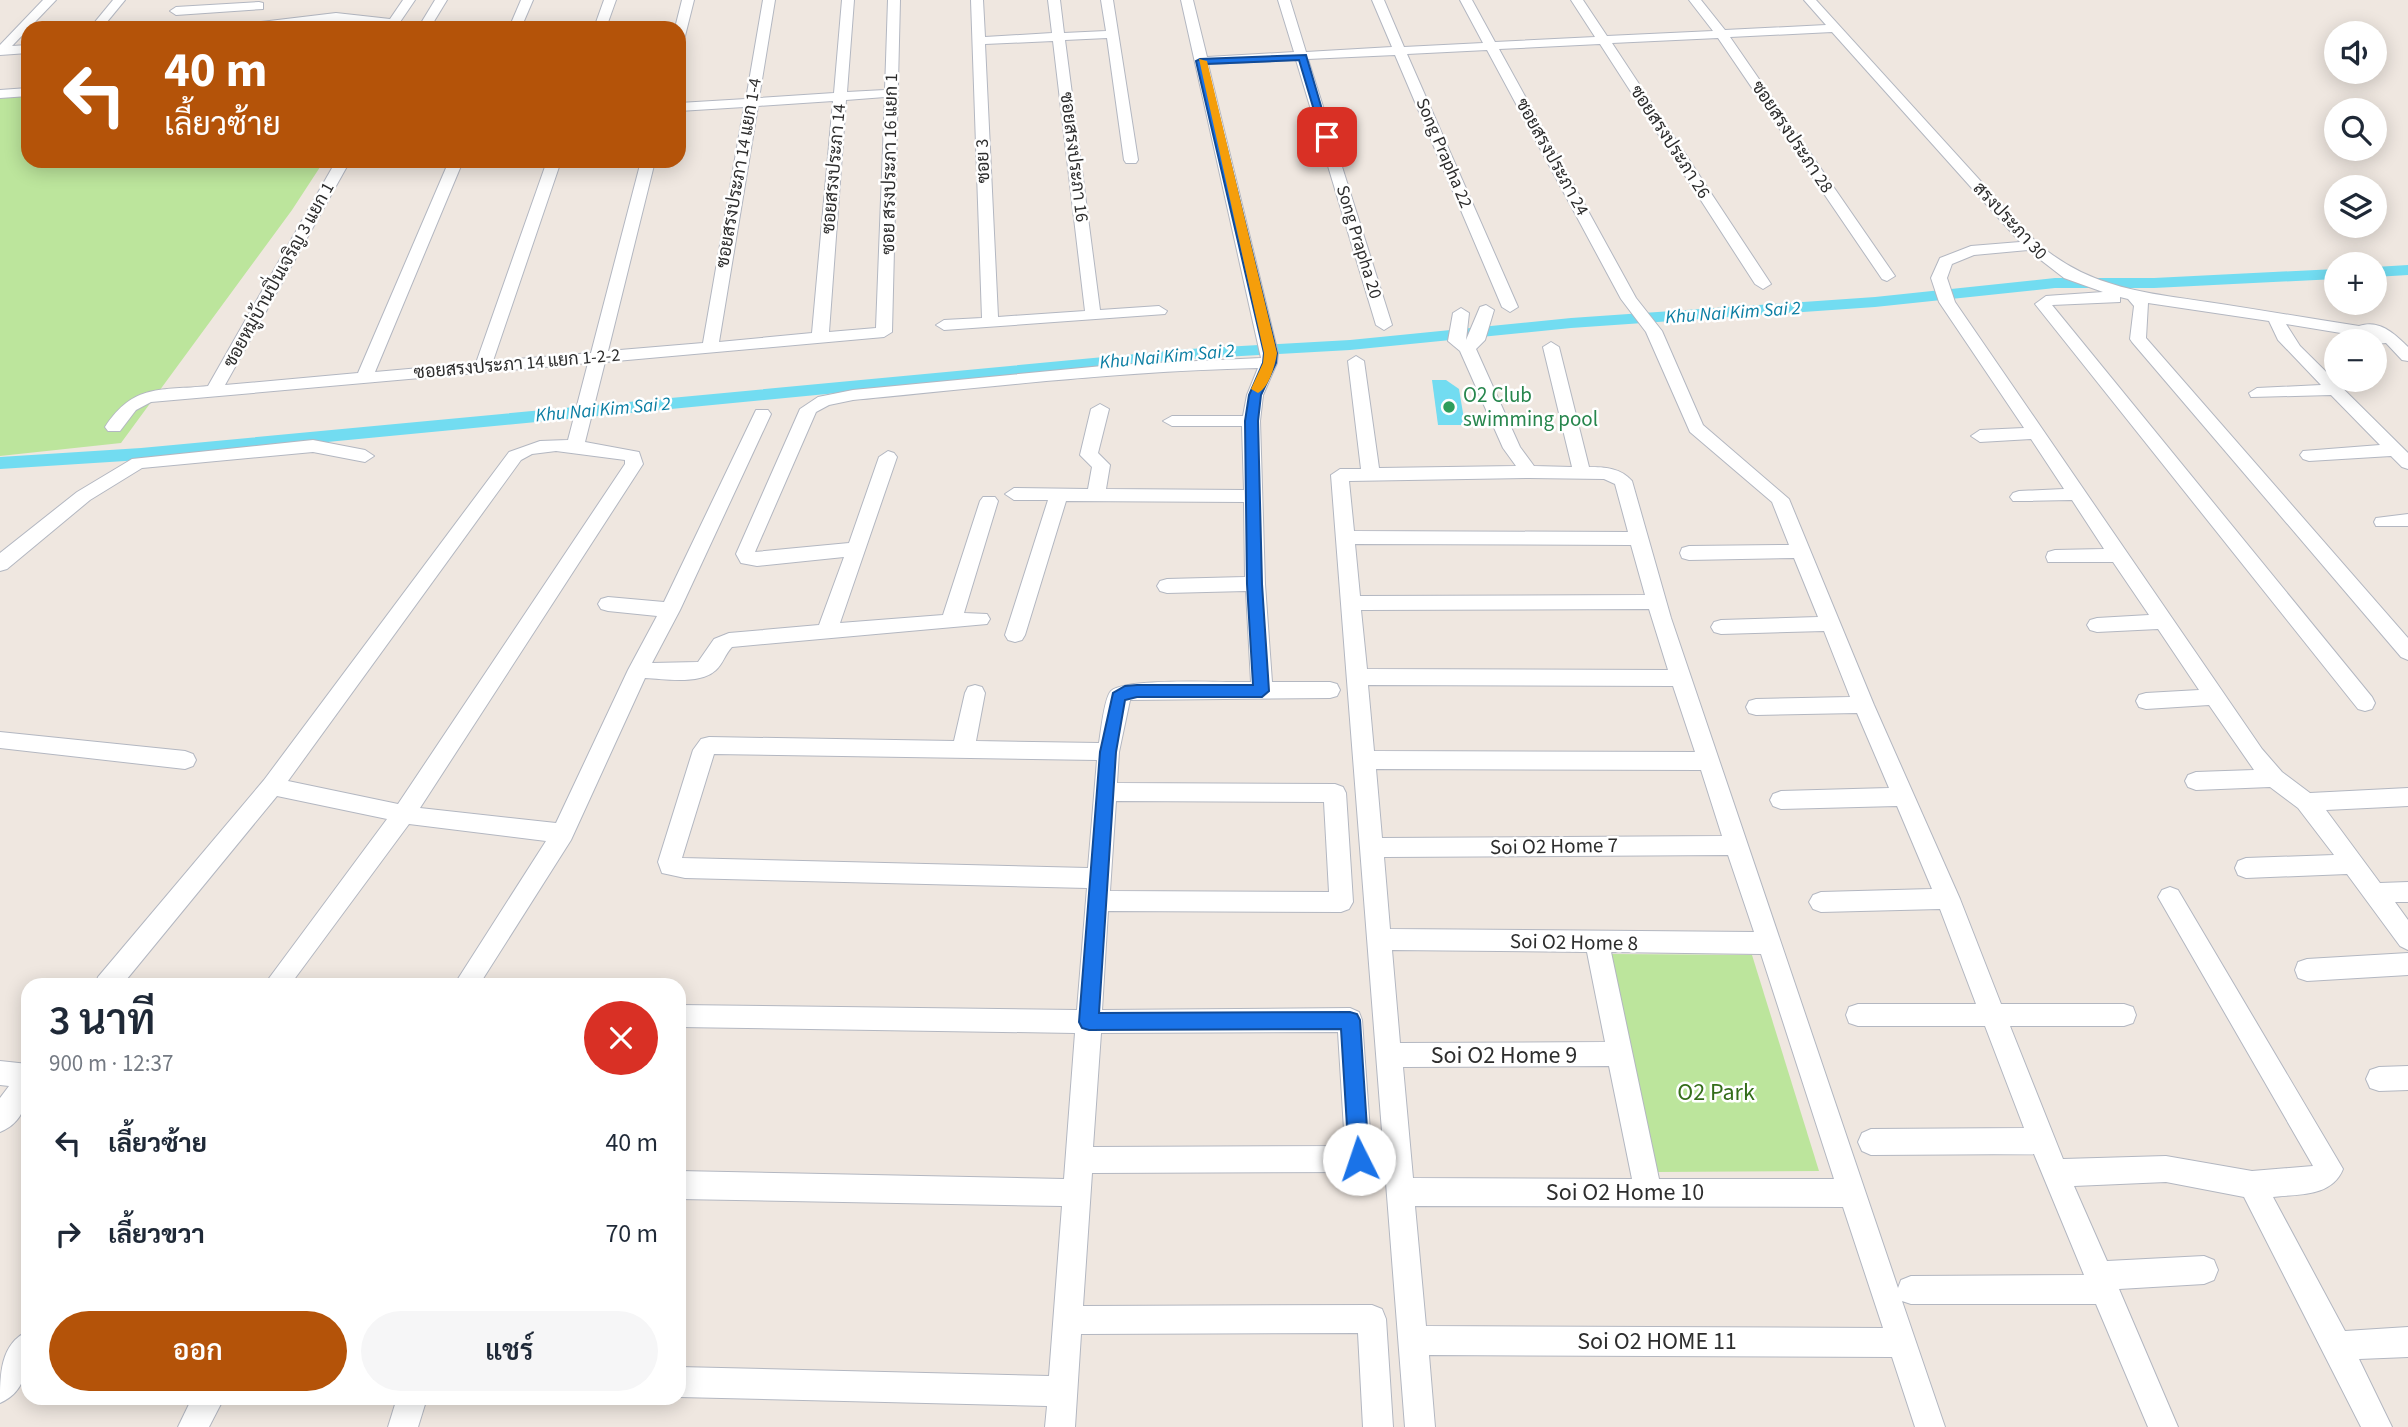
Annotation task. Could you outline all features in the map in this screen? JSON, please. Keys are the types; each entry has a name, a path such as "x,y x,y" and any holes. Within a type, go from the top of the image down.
{"street":[{"path":"30,21 50,0"},
{"path":"102,21 119,0"},
{"path":"185,0 173,15 259,6"},
{"path":"394,21 409,0"},
{"path":"428,21 441,0"},
{"path":"518,21 527,0"},
{"path":"602,21 610,0"},
{"path":"683,21 688,0"},
{"name":"ซอยสรงประภา 14 แยก 1-4","path":"710,346 769,0"},
{"name":"ซอยสรงประภา 14","path":"820,338 848,0"},
{"name":"ซอย สรงประภา 16 แยก 1","path":"886,328 894,0"},
{"name":"ซอย 3","path":"977,0 990,321"},
{"name":"ซอยสรงประภา 16","path":"1054,0 1093,314"},
{"path":"1107,0 1131,160"},
{"path":"1188,0 1269,353 1255,395 1251,421 1255,584 1262,691"},
{"name":"Song Prapha 20","path":"1284,0 1384,325"},
{"name":"Song Prapha 22","path":"1378,0 1510,307"},
{"name":"ซอยสรงประภา 24","path":"1466,0 1639,314 1654,331 1696,428 1777,496 1948,899 2055,1173 2163,1427"},
{"name":"ซอยสรงประภา 26","path":"1577,0 1763,284"},
{"name":"ซอยสรงประภา 28","path":"1695,0 1720,32 1887,276"},
{"name":"สรงประภา 30","path":"1810,0 2031,245 2047,262 2065,274 2138,301 2275,318 2338,329"},
{"path":"303,21 336,17 364,21"},
{"path":"1200,61 1835,27"},
{"path":"1,51 21,30"},
{"path":"978,41 1113,34"},
{"path":"1,51 21,50"},
{"path":"0,94 21,92"},
{"path":"686,107 891,93"},
{"name":"ซอยหมู่บ้านปิ่นเจริญ 3 แยก 1","path":"214,390 339,168"},
{"path":"364,379 453,168"},
{"path":"483,366 552,168"},
{"path":"575,447 646,168"},
{"path":"2031,245 1960,254 1945,261 1939,278 1947,302 2254,755 2274,778 2306,802 2377,893 2408,939"},
{"path":"2365,704 2043,303 2105,297 2138,301 2138,339 2408,652"},
{"path":"944,326 1158,311"},
{"path":"1466,343 1485,313"},
{"path":"1461,316 1466,343 1513,448 1530,472"},
{"path":"2275,318 2284,337 2324,379"},
{"name":"ซอยสรงประภา 14 แยก 1-2-2","path":"114,427 130,406 147,397 364,379 599,355 877,334 886,328"},
{"name":"สรงประภา 30","path":"2387,335 2408,332"},
{"path":"2387,342 2408,356"},
{"path":"1551,346 1582,473"},
{"path":"2387,346 2408,371"},
{"path":"854,549 757,559 748,558 745,554 809,409 819,403 853,395 1269,353"},
{"path":"1356,361 1371,474"},
{"path":"2257,393 2324,390"},
{"path":"2337,392 2408,463"},
{"path":"1096,495 1101,465 1089,455 1100,409"},
{"path":"470,978 563,833 638,670 670,610 762,414"},
{"path":"1172,421 1251,421"},
{"path":"1980,436 2035,433"},
{"path":"0,564 37,531 102,483 138,463 313,446 365,456"},
{"path":"113,978 272,786 514,457 533,446 575,447 633,456 635,459 405,812 281,978"},
{"path":"2309,455 2395,450"},
{"path":"827,632 888,457"},
{"path":"1420,1427 1340,475 1607,473 1623,481 1657,602 1930,1427"},
{"path":"1014,494 1253,496"},
{"path":"1015,635 1059,494"},
{"path":"2019,497 2076,494"},
{"path":"951,622 989,501"},
{"path":"2383,522 2408,520"},
{"path":"1345,537 1639,539"},
{"path":"1689,553 1801,551"},
{"path":"2055,557 2117,555"},
{"path":"1167,586 1255,584"},
{"path":"1350,603 1657,602"},
{"path":"608,604 670,610"},
{"path":"638,670 700,670 710,664 724,641 980,619"},
{"path":"2097,625 2163,622"},
{"path":"1721,627 1830,624"},
{"path":"1357,677 1682,678"},
{"path":"1060,1427 1108,752 1115,706 1120,694 1137,691 1330,690"},
{"path":"963,751 975,692"},
{"path":"2146,701 2215,697"},
{"path":"1755,707 1864,705"},
{"path":"0,740 185,760"},
{"path":"1105,792 1335,793 1340,902 670,866 670,857 704,750 709,745 1108,752"},
{"path":"1364,760 1710,761"},
{"path":"2196,780 2274,778"},
{"path":"272,786 428,818 563,833"},
{"path":"1781,800 1904,797"},
{"path":"2306,802 2408,797"},
{"name":"Soi O2 Home 7","path":"1371,848 1737,845"},
{"path":"2246,868 2355,864"},
{"path":"2377,893 2408,892"},
{"path":"2055,1173 2166,1170 2252,1185 2318,1179 2330,1169 2170,897"},
{"path":"1821,902 1948,899"},
{"name":"Soi O2 Home 8","path":"1379,939 1768,943"},
{"path":"1597,943 1648,1192"},
{"path":"2307,970 2408,964"},
{"path":"1858,1015 2124,1015"},
{"path":"686,1016 1089,1022 1350,1020 1359,1159 1079,1160"},
{"name":"Soi O2 Home 9","path":"1388,1055 1620,1054"},
{"path":"0,1073 21,1082"},
{"path":"2379,1079 2408,1078"},
{"path":"0,1119 21,1092"},
{"path":"1871,1142 2043,1141"},
{"path":"686,1185 1076,1193"},
{"path":"2252,1185 2337,1346 2376,1427"},
{"name":"Soi O2 Home 10","path":"1400,1192 1851,1193"},
{"path":"1911,1290 2101,1283 2204,1270"},
{"path":"1067,1320 1373,1319 1378,1427"},
{"name":"Soi O2 HOME 11","path":"1413,1340 1902,1343"},
{"path":"2337,1346 2408,1342"},
{"path":"0,1388 21,1356"},
{"path":"686,1382 1062,1391"},
{"path":"193,1427 205,1405"},
{"path":"403,1427 410,1405"}],"green space":[{"path":"21,96 21,168 319,168 292,210 121,443 0,456 0,97"},
{"name":"O2 Park","path":"1610,954 1752,955 1819,1171 1657,1172"}],"water":[{"name":"O2 Club swimming pool","path":"1432,380 1446,380 1459,389 1465,425 1438,425"}],"waterway":[{"name":"Khu Nai Kim Sai 2","path":"2387,271 2408,270"},
{"name":"Khu Nai Kim Sai 2","path":"0,463 141,454 1189,354 1350,345 1571,323 1875,302 2055,283 2154,283 2324,275"}],"slow traffic":[{"path":"1202,61 1270,353 1269,363 1258,389"}],"place":[{"name":"O2 Club swimming pool","path":"1449,407"}],"route":[{"path":"1327,137 1303,57 1200,61 1270,353 1269,363 1255,395 1251,421 1255,584 1262,691 1137,691 1125,692 1118,697 1108,752 1089,1022 1350,1020 1359,1159"}]}
